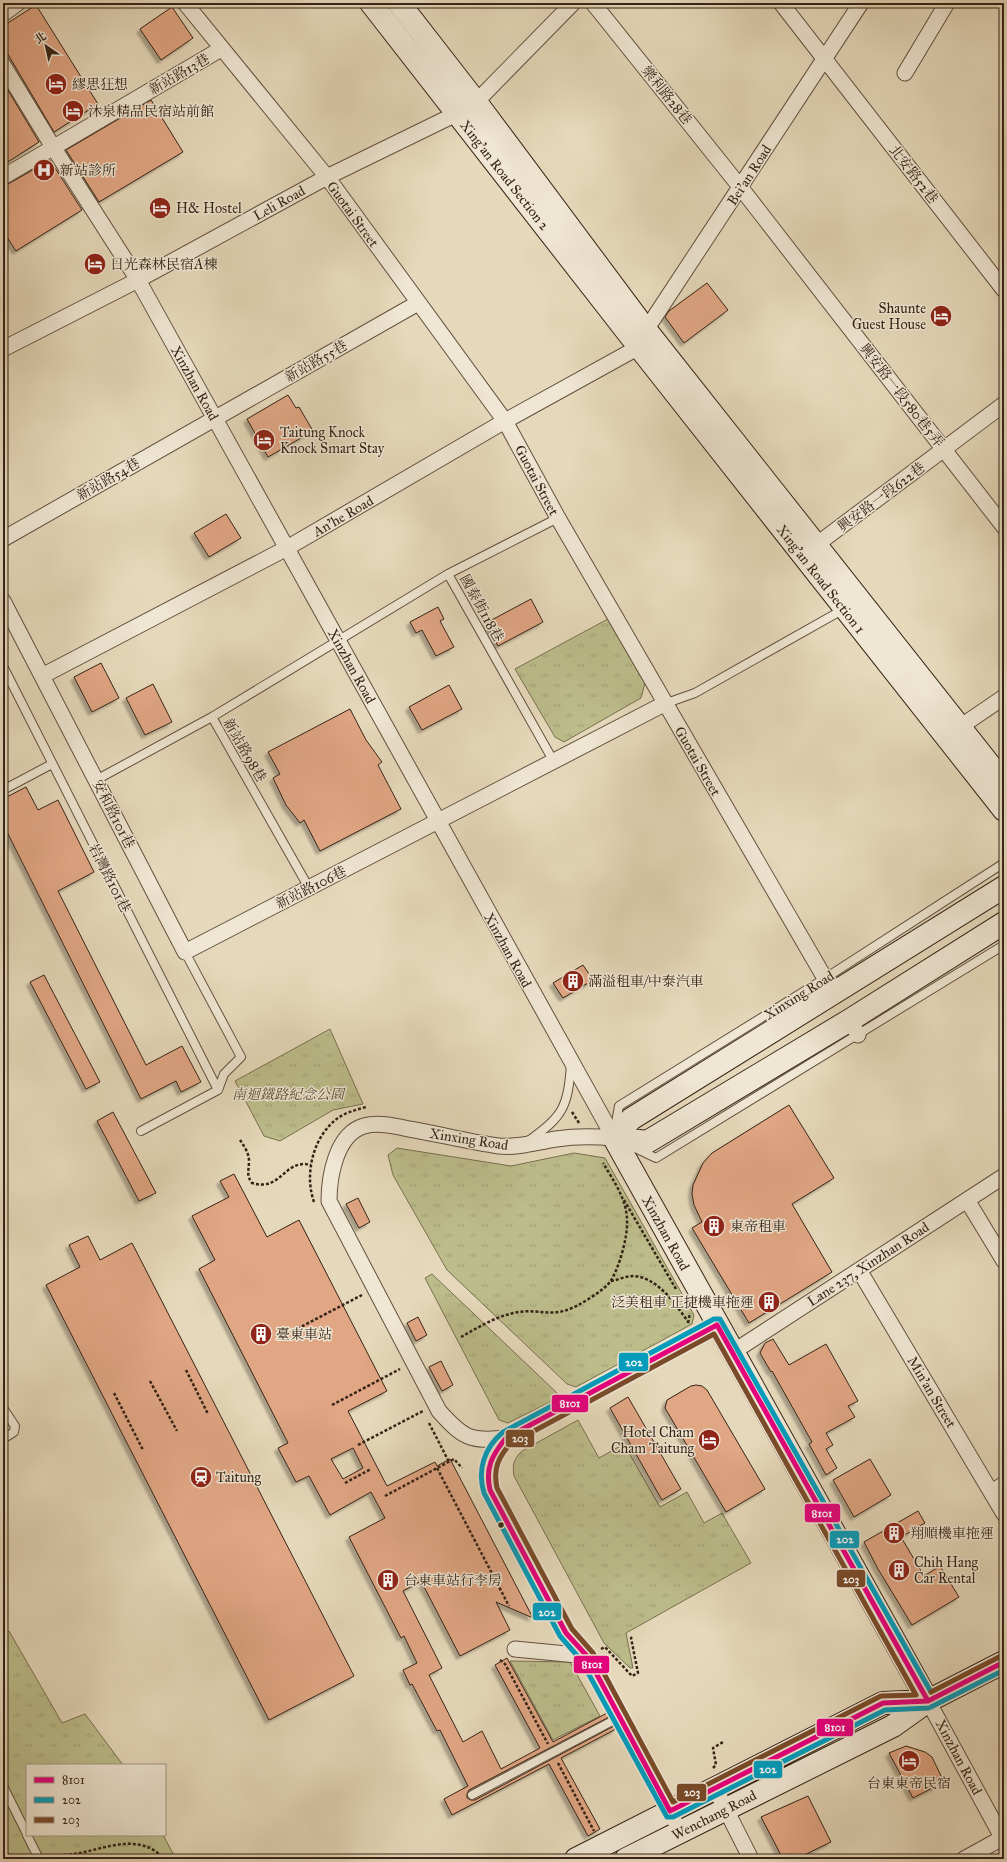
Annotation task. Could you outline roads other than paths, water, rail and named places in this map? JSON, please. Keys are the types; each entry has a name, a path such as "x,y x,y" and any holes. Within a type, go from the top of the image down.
{"street":[{"path":"3,14 18,3"},
{"name":"Guotai Street","path":"184,3 327,177 506,421 558,518 664,704 829,987"},
{"name":"Xing’an Road Section 2","path":"371,3 456,114 642,339"},
{"name":"Xing’an Road Section 2","path":"399,3 476,102 642,339"},
{"name":"Leli Road","path":"3,349 138,280 327,177 456,114 476,102 573,3"},
{"name":"樂利路28巷","path":"593,3 741,188"},
{"name":"北安路52巷","path":"781,3 1004,290"},
{"name":"Bei'an Road","path":"642,339 823,59 862,3"},
{"path":"905,73 947,3"},
{"name":"新站路13巷","path":"3,177 221,49"},
{"name":"Xinzhan Road","path":"3,65 53,147 138,280 571,1063 1004,1839"},
{"name":"興安路一段580巷5弄","path":"741,188 1004,527"},
{"name":"新站路55巷","path":"214,419 418,302"},
{"name":"An'he Road","path":"42,676 287,548 506,421 642,339"},
{"name":"Xing’an Road Section 1","path":"642,339 816,545 1004,783"},
{"name":"Xing’an Road Section 1","path":"642,339 844,609 1004,810"},
{"name":"興安路一段622巷","path":"816,545 1004,404"},
{"name":"新站路54巷","path":"3,539 214,419"},
{"name":"安和路101巷","path":"3,601 185,952"},
{"path":"960,727 1004,697"},
{"name":"新站路106巷","path":"185,952 664,704"},
{"name":"Xinxing Road","path":"614,1138 631,1119 829,987 1004,887"},
{"name":"Xinxing Road","path":"506,1438 488,1440 470,1438 456,1430 439,1411 329,1201 329,1183 334,1159 350,1134 363,1126 392,1126 499,1146 520,1146 557,1139 587,1136 647,1142 854,1027 1004,923"},
{"name":"Lane 237, Xinzhan Road","path":"733,1352 1004,1176"},
{"path":"967,1200 1004,1261"},
{"name":"Min'an Street","path":"859,1270 998,1488 1004,1514"},
{"path":"680,1832 620,1718 594,1652 574,1643 566,1633 490,1490 486,1476 487,1467 495,1450 506,1438 717,1324"},
{"path":"515,1649 594,1652"},
{"name":"Wenchang Road","path":"626,1859 893,1726 928,1701 1004,1662"},
{"name":"Wenchang Road","path":"576,1859 670,1811 713,1779 883,1703 928,1701"},
{"path":"713,1779 725,1809 751,1859"},
{"path":"964,1859 1004,1839"}],"lane":[{"name":"國泰街118巷","path":"554,762 448,574 558,518"},
{"path":"212,717 448,574"},
{"path":"664,704 695,693 844,609"},
{"name":"岩灣路101巷","path":"3,666 218,1090"},
{"name":"新站路98巷","path":"96,780 212,717 309,888"},
{"path":"3,790 52,764"},
{"name":"Xinxing Road","path":"829,987 1004,863"},
{"name":"Xinxing Road","path":"854,1027 1004,944"},
{"path":"141,1131 218,1090 224,1074 241,1057 185,952"},
{"path":"520,1146 548,1128 562,1112 570,1086 571,1063"},
{"path":"3,1408 15,1426 14,1432 3,1439"},
{"path":"472,1795 620,1718"},
{"path":"3,1786 26,1833"},
{"path":"28,1836 39,1859"}],"place":[{"name":"繆思狂想","path":"56,84"},
{"name":"沐泉精品民宿站前館","path":"73,111"},
{"name":"新站診所","path":"44,170"},
{"name":"H& Hostel","path":"160,208"},
{"name":"日光森林民宿A棟","path":"95,264"},
{"name":"Shaunte Guest House","path":"941,316"},
{"name":"Taitung Knock Knock Smart Stay","path":"264,440"},
{"name":"滿溢租車/中泰汽車","path":"573,981"},
{"name":"東帝租車","path":"714,1226"},
{"name":"泛美租車 正捷機車拖運","path":"769,1302"},
{"name":"臺東車站","path":"261,1334"},
{"name":"Hotel Cham Cham Taitung","path":"709,1440"},
{"name":"Taitung","path":"201,1477"},
{"name":"翔順機車拖運","path":"894,1533"},
{"name":"Chih Hang Car Rental","path":"899,1570"},
{"name":"台東車站行李房","path":"388,1580"},
{"name":"台東東帝民宿","path":"909,1761"}],"park label":[{"name":"南迴鐵路紀念公園","path":"288,1094"}]}
